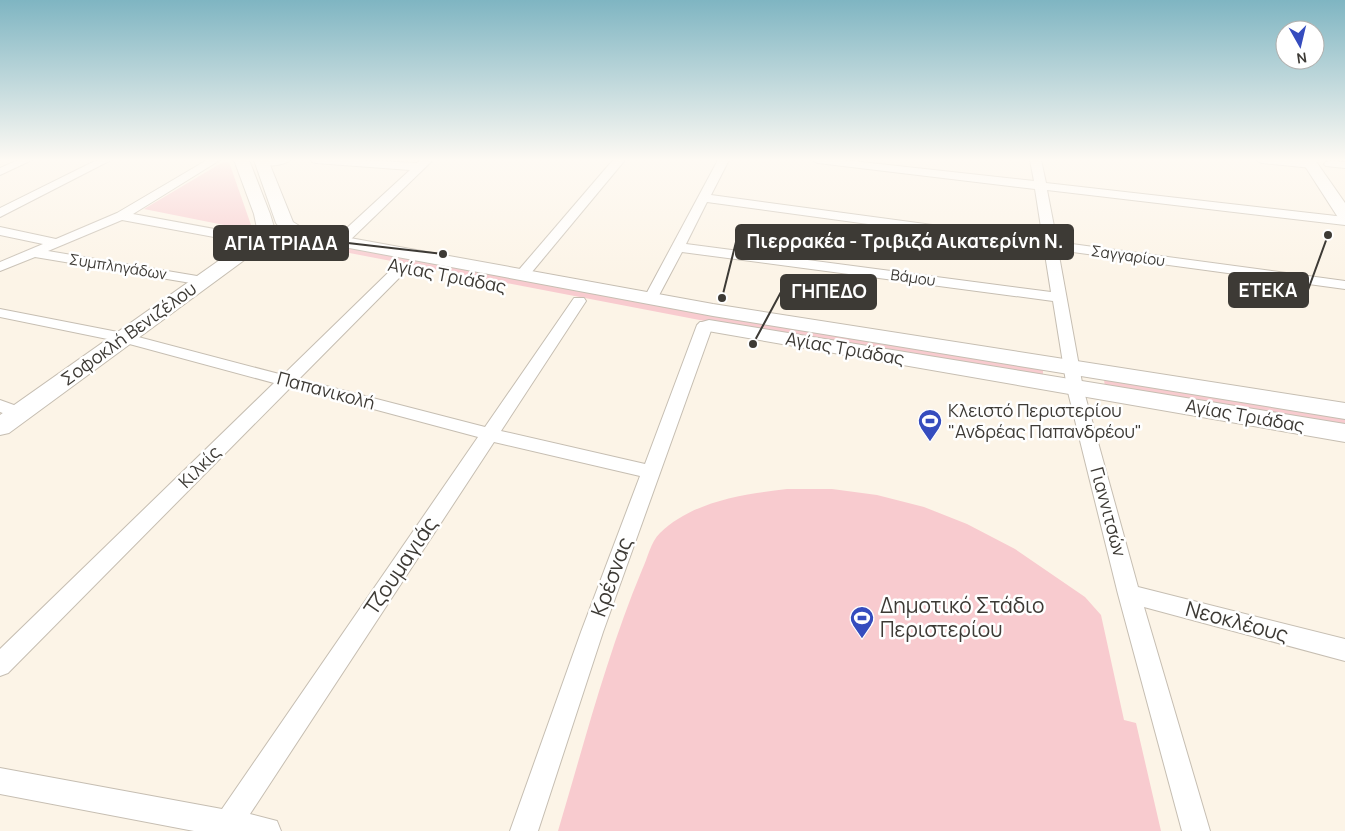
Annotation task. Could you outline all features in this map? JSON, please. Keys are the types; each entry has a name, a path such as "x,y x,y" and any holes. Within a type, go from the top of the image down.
{"street":[{"path":"0,213 28,199"},
{"path":"0,267 121,216 150,199"},
{"path":"256,199 262,214 263,238"},
{"path":"121,216 263,238 285,223 276,199"},
{"path":"341,241 385,199"},
{"path":"522,275 586,199"},
{"path":"651,298 703,199"},
{"name":"Σαγγαρίου","path":"709,199 1345,285"},
{"name":"Γιαννιτσών","path":"1042,199 1073,378 1129,594 1196,831"},
{"path":"1157,199 1345,221"},
{"path":"1339,199 1345,215"},
{"name":"Αγίας Τριάδας","path":"285,223 301,234 1073,378 1345,433"},
{"path":"0,231 56,243"},
{"name":"Αγίας Τριάδας","path":"263,238 401,268 705,325 1073,378 1345,411"},
{"name":"Σοφοκλή Βενιζέλου","path":"0,427 9,410 123,338 263,238"},
{"name":"Βάμου","path":"678,247 1060,298"},
{"name":"Συμπληγάδων","path":"33,253 203,281"},
{"name":"Κιλκίς","path":"0,665 401,268"},
{"name":"Τζουμαγιάς","path":"226,827 579,301"},
{"name":"Παπανικολή","path":"0,313 123,338 489,434 651,472"},
{"name":"Κρέσνας","path":"524,831 592,632 705,325"},
{"name":"Νεοκλέους","path":"1129,594 1345,650"},
{"path":"0,782 226,827 267,831"}],"shaded area":[{"path":"161,199 242,199 251,225 244,229 144,209"},
{"path":"297,238 712,316 1043,370 1043,377 710,322 292,242"},
{"path":"1104,380 1345,419 1345,427 1105,387"},
{"name":"Δημοτικό Στάδιο Περιστερίου","path":"787,489 832,489 877,495 924,507 967,524 1015,549 1085,597 1101,615 1124,720 1136,723 1161,831 558,831 618,634 629,602 657,536 673,522 703,506 754,493"}],"place":[{"name":"ΕΤΕΚΑ","path":"1328,235"},
{"name":"ΑΓΙΑ ΤΡΙΑΔΑ","path":"443,254"},
{"name":"Πιερρακέα - Τριβιζά Αικατερίνη Ν.","path":"722,298"},
{"name":"ΓΗΠΕΔΟ","path":"753,344"},
{"name":"Κλειστό Περιστερίου \"Ανδρέας Παπανδρέου\"","path":"930,442"},
{"name":"Δημοτικό Στάδιο Περιστερίου","path":"862,639"}]}
